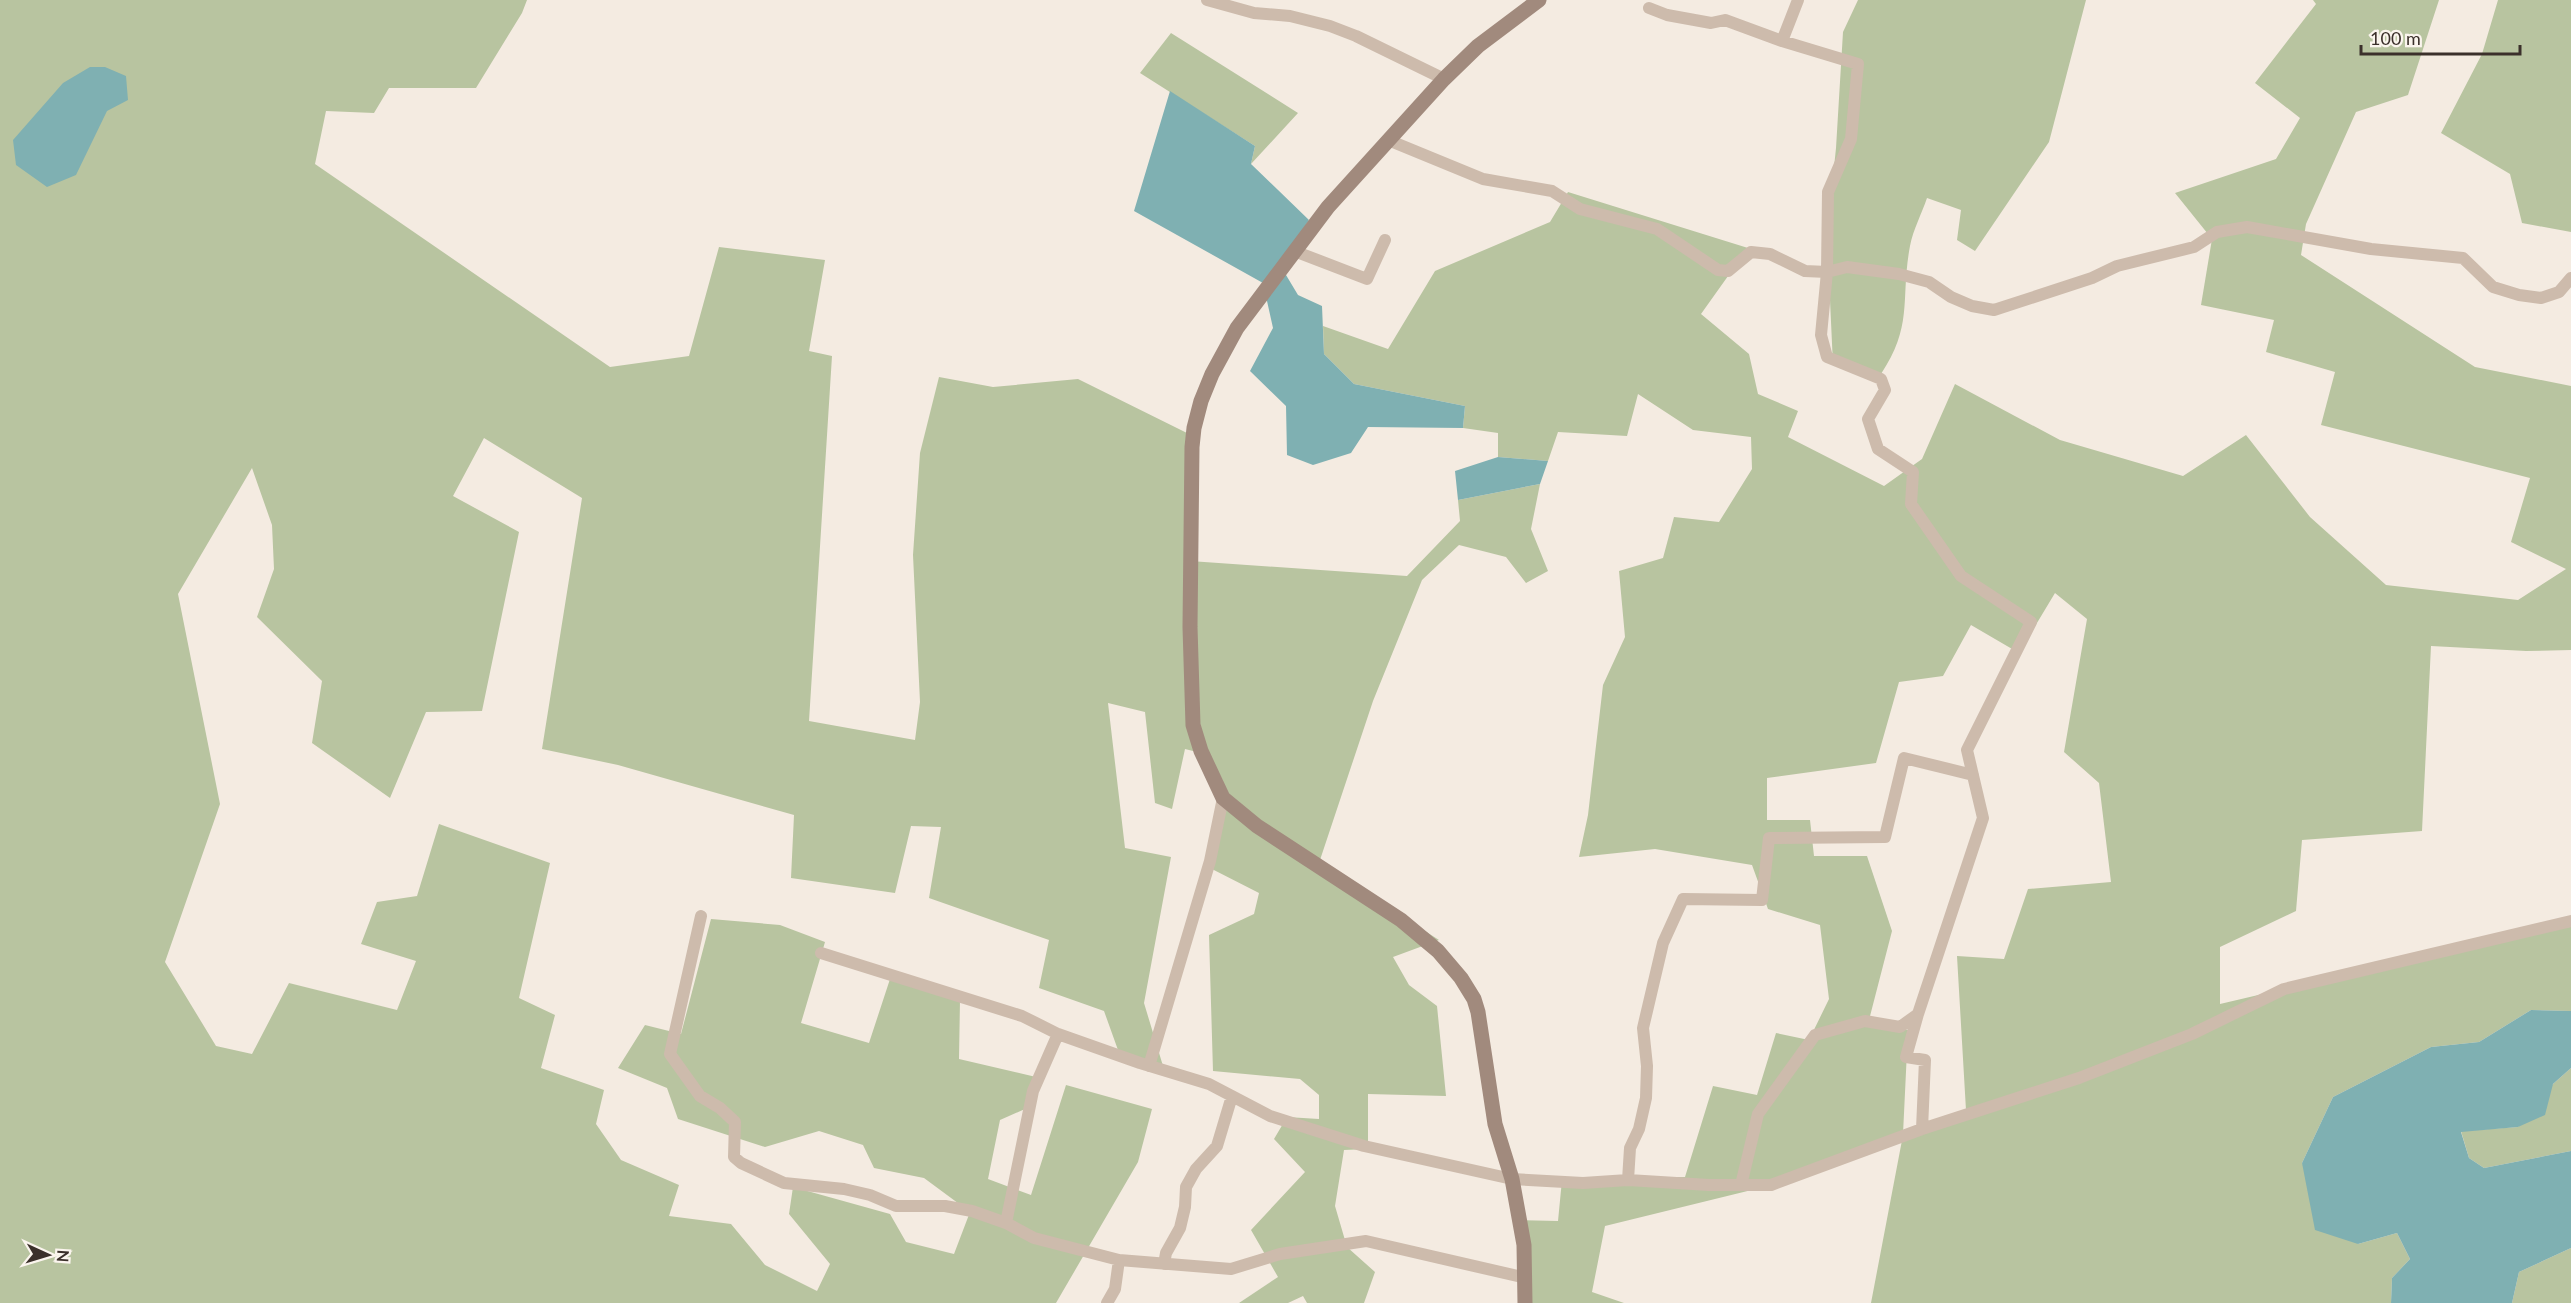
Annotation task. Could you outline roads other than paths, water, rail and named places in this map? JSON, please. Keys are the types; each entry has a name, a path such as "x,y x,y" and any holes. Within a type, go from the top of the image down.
{"street":[{"path":"1207,0 1254,13 1290,16 1330,26 1356,36 1444,79"},
{"path":"1525,1303 1524,1245 1512,1179 1495,1124 1474,999 1461,978 1438,951 1401,920 1257,826 1223,798 1201,751 1193,725 1190,627 1194,428 1212,374 1237,328 1328,207 1444,79 1478,46 1539,0"},
{"path":"1782,41 1798,0"},
{"path":"1649,8 1667,15 1711,23 1725,20 1782,41 1858,64 1851,139 1828,192 1827,272 1821,335 1827,357 1881,379 1885,390 1868,419 1878,448 1913,472 1911,504 1961,576 2031,622 1967,750 1983,818 1906,1057 1925,1060 1922,1130"},
{"path":"1388,140 1482,179 1552,191 1580,209 1658,229 1718,270 1728,271 1751,252 1770,254 1804,271 1827,272 1847,267 1899,273 1929,282 1952,297 1972,306 1994,310 2092,278 2117,266 2194,247 2217,232 2247,227 2371,249 2463,258 2493,287 2541,298 2559,292 2571,278"},
{"path":"1293,251 1367,279 1385,240"},
{"path":"1628,1180 1630,1148 1639,1129 1646,1098 1647,1066 1643,1028 1663,943 1683,899 1762,900 1769,838 1886,837 1904,758 1973,775"},
{"path":"1149,1066 1210,861 1223,798"},
{"path":"701,916 670,1054 700,1096 720,1108 735,1122 734,1156 741,1163 784,1183 844,1189 870,1195 896,1206 945,1206 972,1211 1006,1223 1034,1238 1119,1260 1230,1269 1280,1254 1366,1241 1526,1278"},
{"path":"821,953 1022,1016 1058,1034 1209,1084 1270,1116 1364,1146 1512,1179 1583,1183 1628,1180 1772,1185 1922,1130 2079,1078 2192,1034 2284,989 2571,921"},
{"path":"1741,1185 1758,1114 1815,1035 1865,1021 1900,1027 1918,1014"},
{"path":"1006,1223 1033,1091 1058,1034"},
{"path":"1164,1264 1166,1253 1180,1228 1185,1207 1186,1187 1196,1169 1217,1146 1232,1096"},
{"path":"1107,1303 1115,1289 1119,1260"}],"water":[{"path":"90,67 105,67 126,76 128,100 107,111 76,175 47,187 16,165 13,140 63,83"},
{"path":"1170,91 1255,146 1251,164 1309,220 1280,265 1298,295 1322,306 1324,354 1354,384 1465,406 1463,428 1368,427 1351,453 1313,465 1287,455 1286,406 1250,371 1273,328 1263,283 1134,211"},
{"path":"1498,457 1548,461 1540,484 1458,500 1455,471"},
{"path":"2531,1010 2571,1011 2571,1068 2553,1084 2545,1115 2518,1127 2461,1132 2469,1158 2484,1168 2571,1151 2571,1248 2519,1272 2512,1303 2391,1303 2392,1278 2410,1259 2397,1233 2358,1244 2315,1230 2302,1163 2333,1097 2431,1047 2479,1042"}]}
